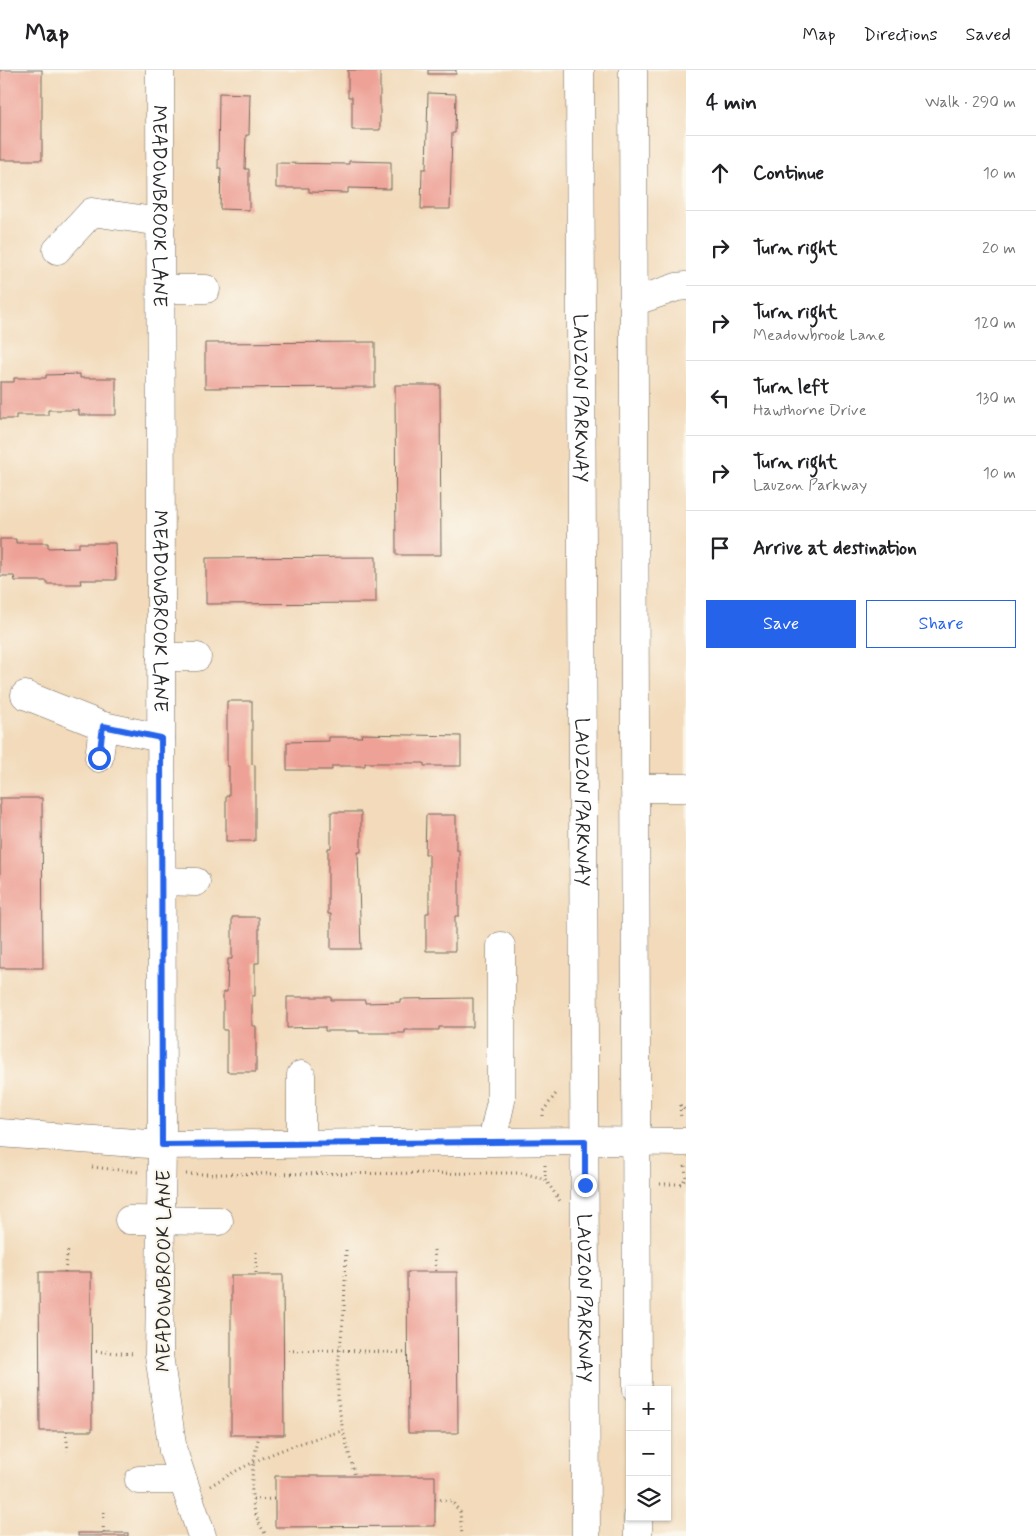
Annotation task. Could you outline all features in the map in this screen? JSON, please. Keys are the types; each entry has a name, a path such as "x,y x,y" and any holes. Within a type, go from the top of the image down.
{"main road":[{"name":"MEADOWBROOK LANE","path":"160,70 162,881 160,1355 173,1451 195,1484 202,1536"},
{"name":"LAUZON PARKWAY","path":"580,70 586,1536"},
{"path":"633,70 637,1386"},
{"path":"56,250 92,212 161,222"},
{"path":"633,302 677,287 686,286"},
{"path":"161,289 206,288"},
{"path":"161,656 197,657"},
{"path":"25,695 103,726 161,738"},
{"path":"99,758 103,726"},
{"path":"635,788 686,788"},
{"path":"162,881 196,882"},
{"path":"492,1142 501,1101 501,946"},
{"path":"301,1075 301,1144"},
{"path":"0,1133 162,1145 585,1141 686,1142"},
{"path":"129,1220 219,1221"},
{"path":"139,1480 195,1484"},
{"path":"638,1521 638,1536"}],"path":[{"path":"680,1105 686,1111"},
{"path":"184,1174 522,1173 545,1178 550,1185"},
{"path":"681,1184 686,1178"},
{"path":"65,1272 68,1249"},
{"path":"346,1250 344,1311 339,1350 338,1401 343,1431 355,1476"},
{"path":"434,1250 436,1272"},
{"path":"256,1252 256,1275"},
{"path":"91,1351 140,1354"},
{"path":"283,1351 407,1352"},
{"path":"66,1431 68,1451"},
{"path":"195,1484 307,1440 343,1431"},
{"path":"259,1434 252,1472 253,1500 255,1513 268,1536"},
{"path":"253,1500 274,1499"},
{"path":"435,1499 452,1501 460,1512 462,1536"},
{"path":"104,1512 104,1533"}],"building":[{"path":"0,70 42,70 42,160 0,160"},
{"path":"348,70 380,70 380,130 352,130 352,97 348,97"},
{"path":"428,70 456,70 456,74 428,74"},
{"path":"219,93 250,94 249,135 246,135 245,169 249,169 249,210 220,209 221,168 218,168"},
{"path":"428,93 456,94 455,133 452,133 450,209 421,209 422,169 426,169"},
{"path":"349,161 391,162 391,189 348,188 348,193 309,192 309,188 276,188 276,163 349,164"},
{"path":"375,342 375,387 205,388 205,343"},
{"path":"80,374 80,378 116,378 116,415 79,415 79,410 48,410 48,415 16,415 16,419 0,419 0,382 14,382 14,378 46,378 46,375"},
{"path":"395,385 440,385 441,555 396,555"},
{"path":"0,539 16,539 16,543 48,543 48,548 79,547 79,543 115,543 116,580 80,580 81,584 47,584 47,581 15,581 14,576 0,576"},
{"path":"376,557 376,603 206,604 206,558"},
{"path":"227,701 252,701 252,764 255,765 255,841 226,841 226,796 229,796"},
{"path":"361,734 461,736 461,766 424,766 424,763 365,763 365,766 332,766 332,770 287,770 287,742 329,741 329,737 362,737"},
{"path":"0,798 42,798 43,968 0,968"},
{"path":"331,812 361,812 361,852 358,852 361,949 331,949 331,914 328,914 328,848 331,848"},
{"path":"426,815 456,815 456,850 459,850 459,916 455,916 455,951 426,951 426,913 429,913 429,854 425,854"},
{"path":"232,917 259,917 259,963 255,963 255,996 252,996 252,1026 256,1026 256,1072 227,1072 227,1030 223,1030 223,992 227,992 228,959 232,959"},
{"path":"287,997 331,997 331,1000 365,1000 365,1003 400,1002 400,999 473,998 473,1027 405,1030 405,1033 325,1031 325,1027 287,1028"},
{"path":"39,1272 91,1272 92,1431 40,1431"},
{"path":"407,1272 457,1272 458,1433 408,1433"},
{"path":"231,1275 283,1275 284,1435 231,1435"},
{"path":"275,1476 435,1476 435,1526 275,1527"},
{"path":"78,1533 128,1533 128,1536 78,1536"}],"route":[{"path":"99,758 103,726 161,738 162,1145 585,1141 585,1185"}]}
